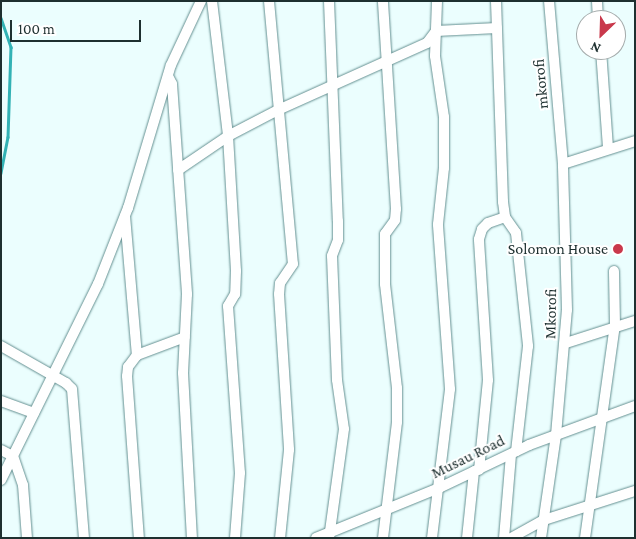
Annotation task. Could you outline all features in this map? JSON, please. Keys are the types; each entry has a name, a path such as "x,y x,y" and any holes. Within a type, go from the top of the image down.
{"street":[{"path":"1,480 98,284 125,215 168,76 201,1"},
{"path":"212,1 228,136 236,271 235,294 228,306 239,463 234,538"},
{"path":"269,1 293,264 280,283 279,294 289,450 280,538"},
{"path":"329,1 334,85 338,221 332,266 337,380 344,429 330,534"},
{"path":"383,1 396,209 395,220 385,234 384,284 397,388 397,422 383,538"},
{"path":"432,538 450,389 438,224 444,168 444,117 436,56 437,1"},
{"path":"496,1 505,217 516,233 528,346 513,452 504,538"},
{"name":"mkorofi","path":"549,1 563,164"},
{"path":"436,31 497,28"},
{"path":"178,170 228,136 278,110 427,43 436,31"},
{"path":"601,60 608,147"},
{"path":"168,76 172,84 188,294 182,373 192,538"},
{"path":"563,164 608,147 635,141"},
{"name":"Mkorofi","path":"541,538 556,435 566,343 563,164"},
{"path":"125,215 137,355"},
{"path":"467,538 488,380 479,239 482,230 488,223 505,217"},
{"path":"585,538 615,325 614,271"},
{"path":"566,343 615,325 635,321"},
{"path":"139,538 128,367 137,355 185,337"},
{"path":"1,346 66,383 74,399 84,538"},
{"path":"1,401 34,413"},
{"name":"Musau Road","path":"316,538 330,534 439,488 513,452 602,415 635,406"},
{"path":"1,450 14,456 23,485 27,538"},
{"path":"511,538 544,520 635,490"}],"waterway":[{"path":"1,18 11,47 8,137 1,173"}],"place":[{"name":"Solomon House","path":"618,249"}]}
